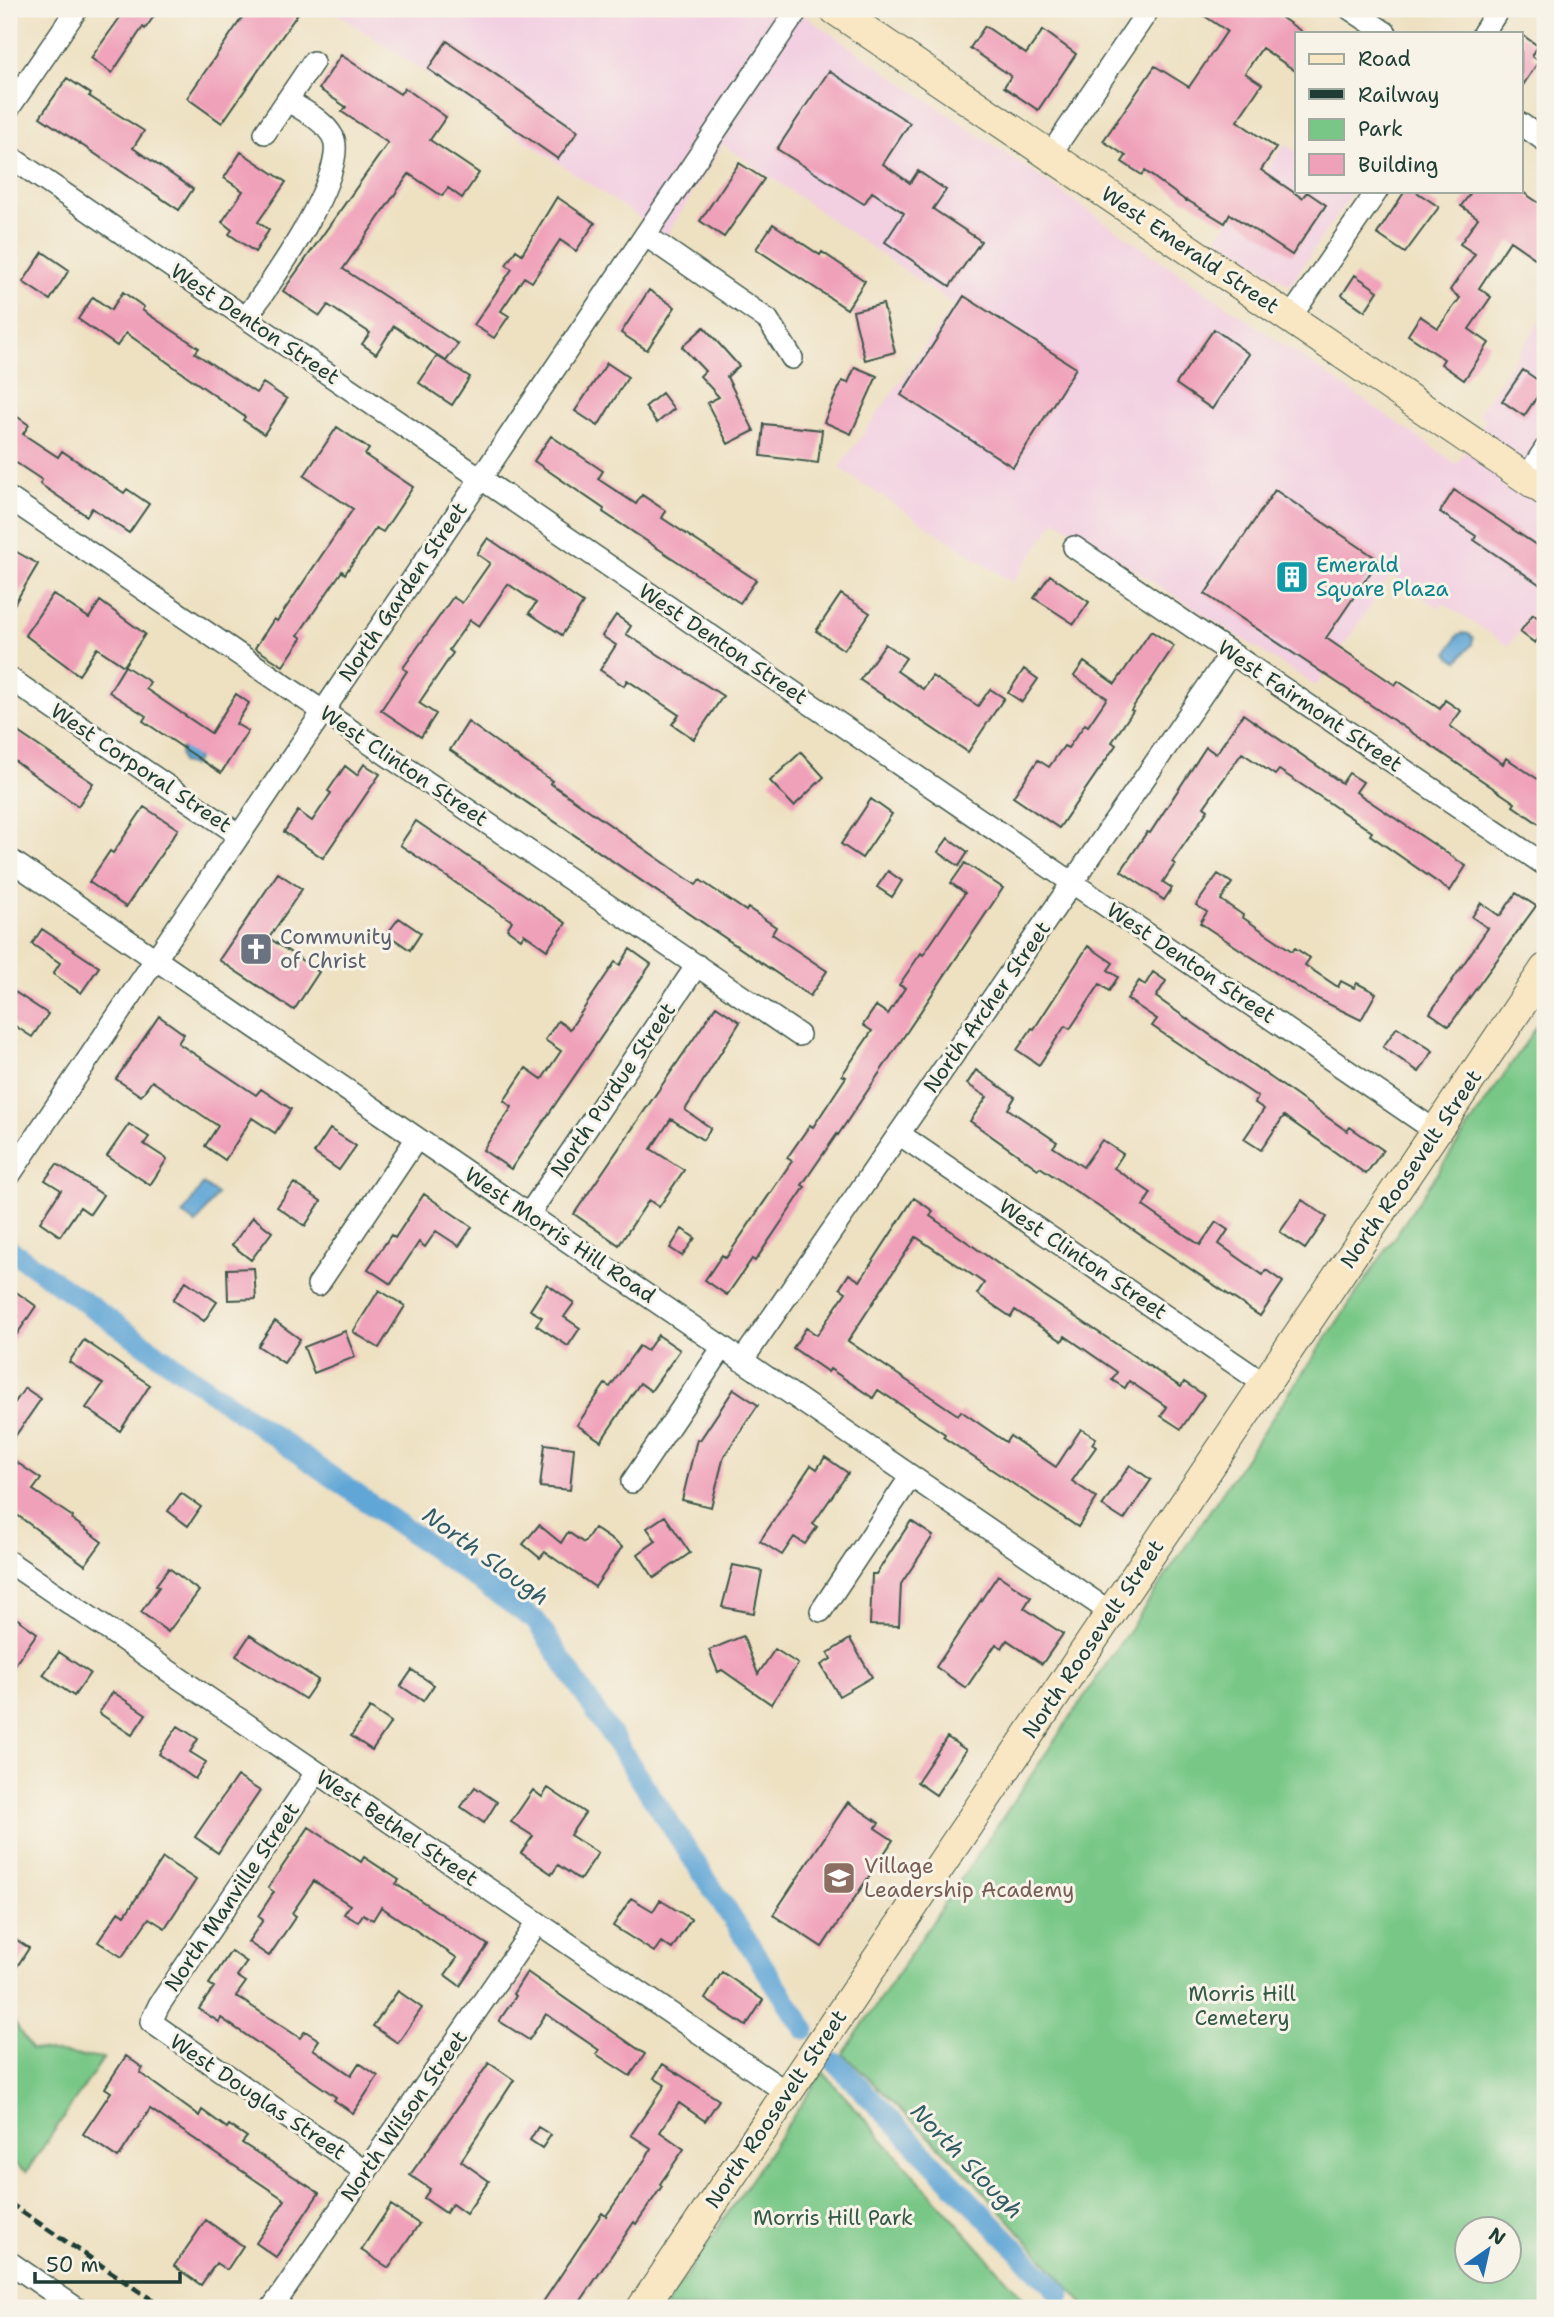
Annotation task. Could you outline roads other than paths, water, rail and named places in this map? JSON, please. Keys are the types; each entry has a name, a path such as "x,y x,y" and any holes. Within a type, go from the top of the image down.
{"street":[{"path":"9,108 76,9"},
{"name":"North Garden Street","path":"9,1176 798,9"},
{"name":"West Emerald Street","path":"834,9 1535,485"},
{"path":"1050,155 1149,9"},
{"path":"1350,9 1384,32"},
{"path":"1484,32 1499,9"},
{"path":"265,132 313,62"},
{"path":"246,318 304,233 336,160 333,138 319,121 287,100"},
{"path":"1522,125 1545,141"},
{"name":"West Denton Street","path":"9,156 1437,1132"},
{"path":"1290,318 1376,192"},
{"path":"645,235 768,320 792,358"},
{"path":"1535,485 1545,449"},
{"name":"West Clinton Street","path":"9,498 799,1035"},
{"name":"West Fairmont Street","path":"1074,547 1545,865"},
{"name":"North Archer Street","path":"742,1361 1231,653"},
{"name":"West Corporal Street","path":"9,678 239,835"},
{"name":"West Morris Hill Road","path":"9,859 1111,1612"},
{"name":"North Purdue Street","path":"528,1214 697,965"},
{"name":"North Roosevelt Street","path":"642,2308 1545,970"},
{"name":"West Clinton Street","path":"899,1134 1266,1385"},
{"path":"318,1285 417,1138"},
{"path":"632,1482 723,1347"},
{"path":"821,1611 911,1475"},
{"name":"West Bethel Street","path":"9,1562 786,2092"},
{"name":"North Manville Street","path":"150,2022 316,1773"},
{"name":"North Wilson Street","path":"272,2308 537,1923"},
{"name":"West Douglas Street","path":"150,2022 366,2172"},
{"path":"9,2262 76,2308"}],"water":[{"path":"1463,633 1473,638 1472,644 1458,661 1450,657 1448,652 1458,635"},
{"path":"190,735 197,755 192,766 182,763 180,752"},
{"path":"203,1184 217,1194 196,1224 183,1214"}],"waterway":[{"name":"North Slough","path":"9,1249 536,1621 805,2029"},
{"name":"North Slough","path":"836,2063 1061,2295"}],"railway":[{"path":"9,2203 164,2308"}],"place":[{"name":"Emerald Square Plaza","path":"1292,577"},
{"name":"Community of Christ","path":"256,949"},
{"name":"Village Leadership Academy","path":"839,1878"}],"park label":[{"name":"Morris Hill Cemetery","path":"1242,2006"},
{"name":"Morris Hill Park","path":"833,2218"}]}
